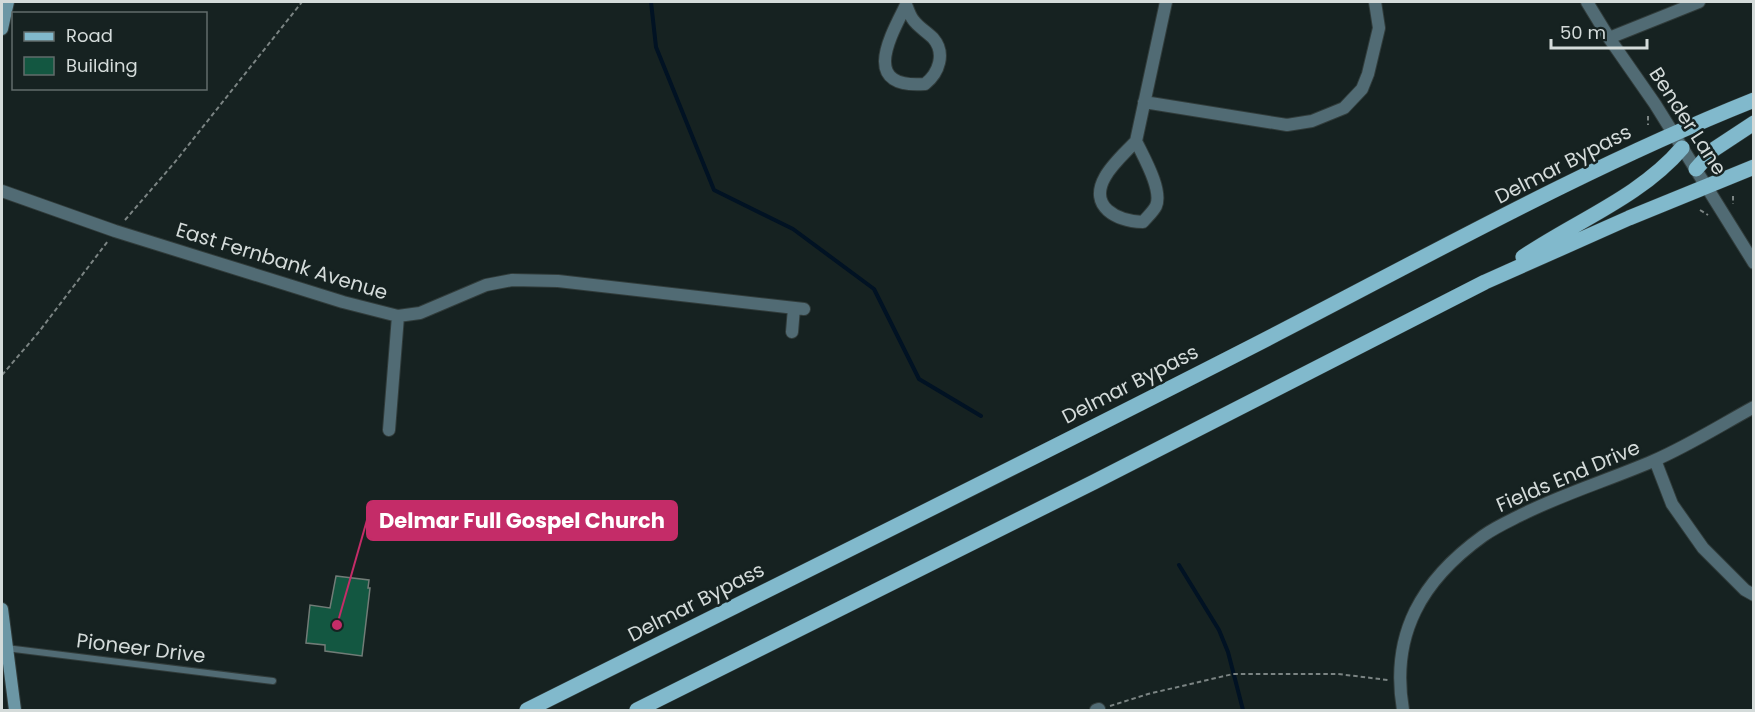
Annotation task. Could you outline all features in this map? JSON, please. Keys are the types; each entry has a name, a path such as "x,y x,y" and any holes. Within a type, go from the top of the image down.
{"main road":[{"path":"2,29 8,2"},
{"name":"Delmar Bypass","path":"527,711 1250,348 1571,183 1673,133 1754,100"},
{"path":"1696,169 1713,150 1754,123"},
{"path":"1485,282 1653,176 1666,166 1682,148"},
{"path":"637,711 1084,488 1485,282 1754,167"},
{"path":"2,609 5,648 15,711"}],"street":[{"path":"1136,141 1153,177 1158,196 1156,207 1143,222 1126,221 1112,215 1104,207 1099,195 1106,174 1136,141 1166,2"},
{"path":"1144,102 1287,125 1312,121 1344,108 1362,89 1368,74 1379,28 1375,2"},
{"name":"Bender Lane","path":"1587,2 1656,104 1754,263"},
{"path":"1610,39 1699,2"},
{"path":"907,3 915,23 933,38 938,46 940,62 934,76 925,84 900,83 885,66 888,42 907,3"},
{"name":"East Fernbank Avenue","path":"2,191 115,231 343,302 398,316 420,313 486,285 512,280 558,281 799,308 792,332"},
{"path":"389,430 398,316"},
{"name":"Fields End Drive","path":"1403,711 1400,682 1403,646 1417,604 1445,567 1484,535 1509,521 1544,504 1655,460 1754,407"},
{"path":"1655,460 1672,504 1703,548 1745,590 1754,595"}],"lane":[{"name":"Pioneer Drive","path":"5,648 273,681"}],"path":[{"path":"2,375 38,333 115,231 182,153 302,2"},
{"path":"1669,104 1679,108"},
{"path":"1647,116 1648,125"},
{"path":"1733,196 1733,204"},
{"path":"1700,210 1710,216"},
{"path":"1097,710 1148,694 1233,675 1338,674 1400,682"}],"building":[{"path":"336,576 369,580 362,656 325,651 325,645 306,643 310,605 330,608"}],"waterway":[{"path":"651,2 656,47 714,190 793,229 874,289 919,379 981,416"},
{"path":"1179,565 1219,630 1228,652 1243,710"}],"place":[{"name":"Delmar Full Gospel Church","path":"337,625"}]}
